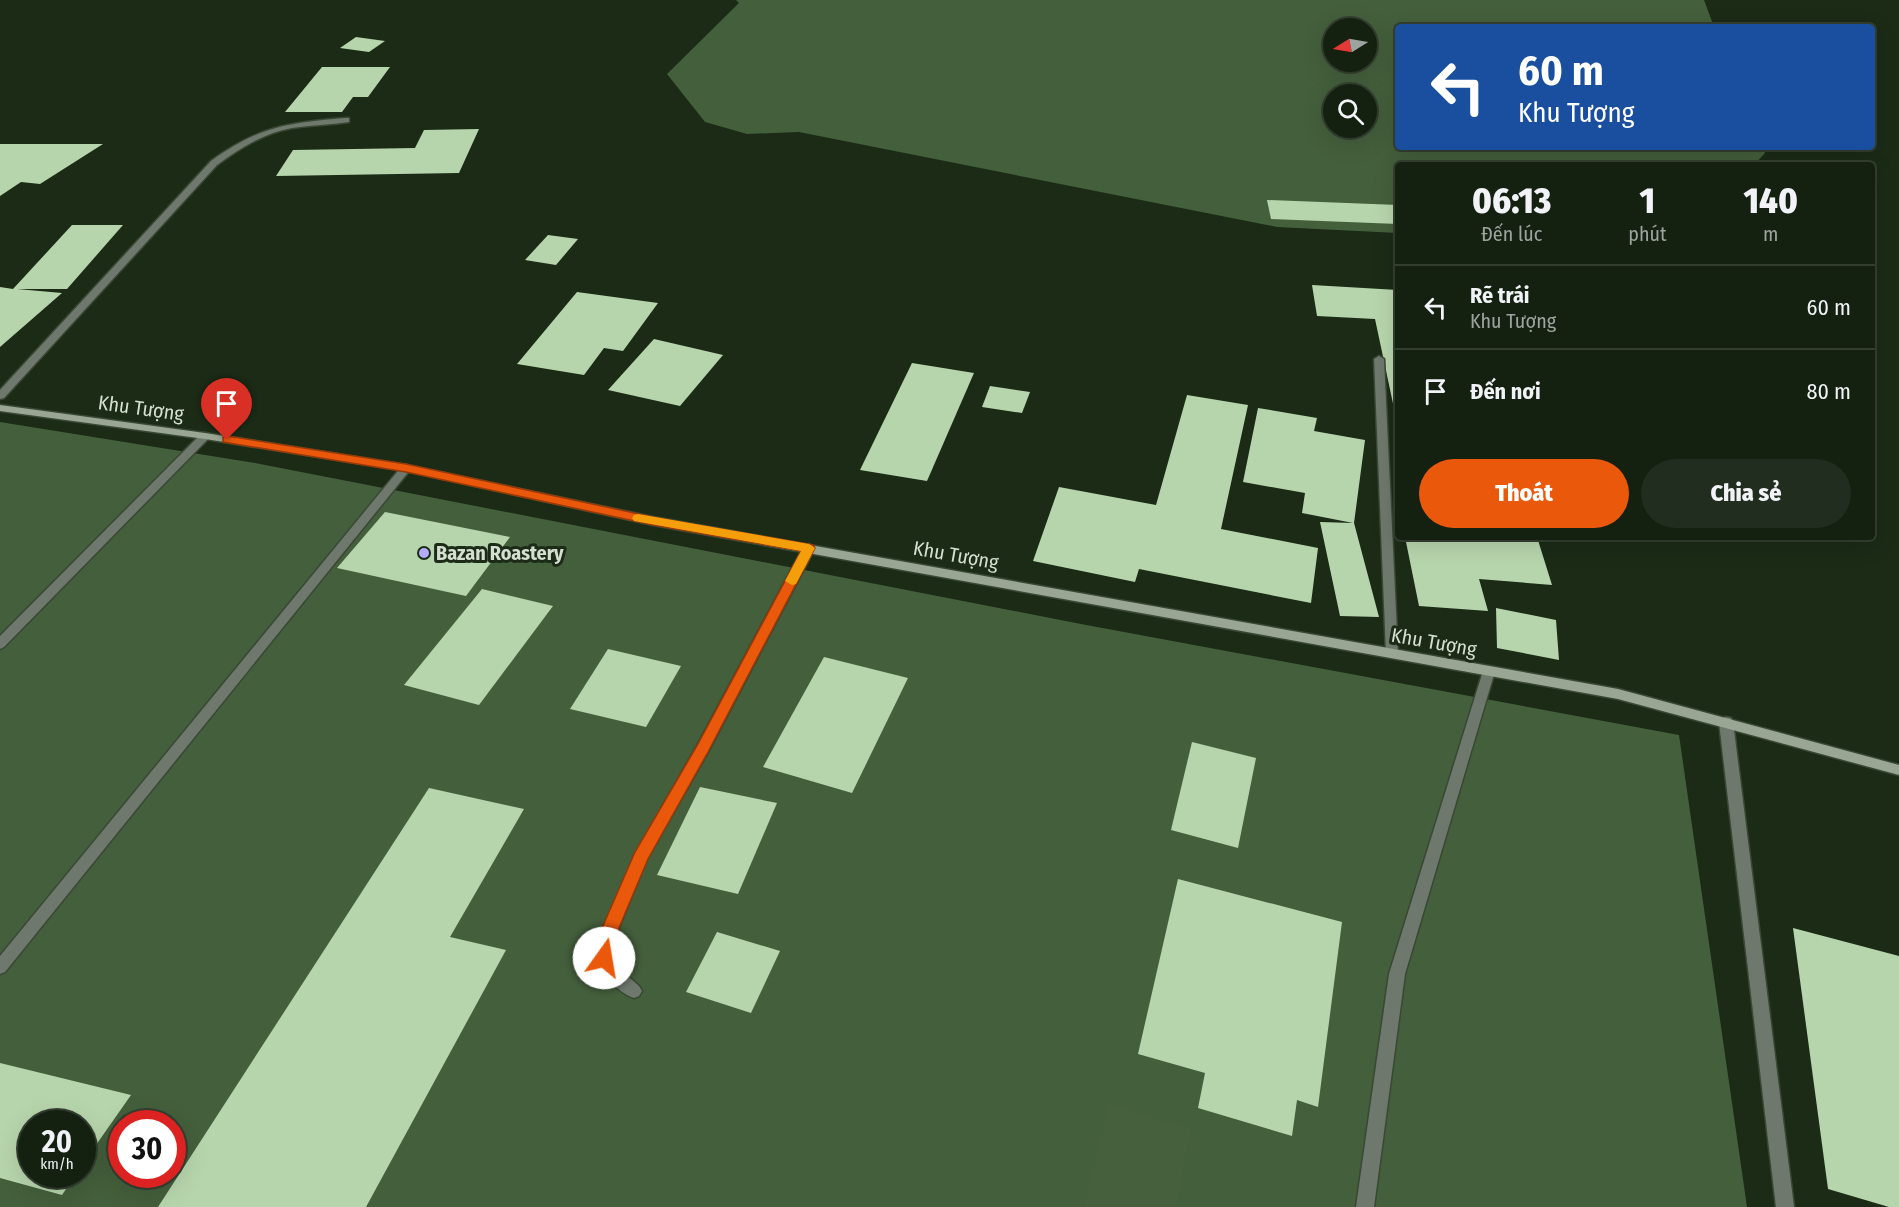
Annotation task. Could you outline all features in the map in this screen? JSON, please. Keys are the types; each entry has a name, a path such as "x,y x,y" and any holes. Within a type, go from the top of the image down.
{"street":[{"path":"0,396 214,163 240,143 259,133 291,125 346,120"},
{"path":"1379,359 1392,654"},
{"name":"Khu Tượng","path":"0,408 205,436 406,468 653,521 1618,694 1899,770"},
{"path":"0,644 205,436"},
{"path":"0,967 406,468"},
{"path":"634,991 610,970 604,958 605,942 641,857 709,737 809,548"},
{"path":"1365,1207 1397,974 1489,671"},
{"path":"1726,722 1785,1207"}],"shaded area":[{"path":"736,0 1704,0 1713,24 1395,24 1395,150 1764,150 1765,153 1757,162 1395,162 1395,233 1277,227 799,132 747,134 705,122 667,74 739,3"},
{"path":"0,422 255,463 1081,624 1679,735 1747,1207 0,1207"},
{"path":"1109,1104 1191,1129 1176,1207 1084,1207"}],"building":[{"path":"356,37 385,41 369,52 340,48"},
{"path":"322,67 390,67 368,97 353,97 342,112 285,112"},
{"path":"479,129 459,173 276,176 293,150 415,148 424,130"},
{"path":"0,144 103,144 40,184 21,182 0,196"},
{"path":"1267,200 1395,205 1395,224 1271,219"},
{"path":"72,225 123,225 67,289 17,289 62,293 0,347 0,287 13,289"},
{"path":"548,235 578,239 556,265 525,260"},
{"path":"1312,285 1395,290 1395,413 1375,319 1317,316"},
{"path":"577,292 658,303 623,351 604,348 584,375 517,364"},
{"path":"654,339 723,355 680,406 608,390"},
{"path":"912,363 974,373 927,481 860,470"},
{"path":"990,386 1030,392 1022,413 982,407"},
{"path":"1187,395 1248,405 1221,529 1318,548 1311,603 1139,569 1135,582 1033,561 1059,487 1156,505"},
{"path":"1258,408 1317,418 1314,431 1365,440 1354,523 1379,617 1340,616 1320,522 1353,523 1302,513 1305,493 1243,482"},
{"name":"Bazan Roastery","path":"385,512 510,537 466,596 337,568"},
{"path":"1406,540 1538,540 1552,585 1479,579 1488,611 1419,606"},
{"path":"482,589 553,606 479,705 404,685"},
{"path":"1496,608 1556,620 1559,660 1497,648"},
{"path":"608,649 681,666 646,727 570,709"},
{"path":"824,657 908,678 852,793 763,767"},
{"path":"1192,742 1256,758 1238,848 1171,830"},
{"path":"700,787 777,803 738,894 657,875"},
{"path":"429,788 524,809 450,937 506,950 366,1207 158,1207 170,1188 186,1188 186,1164"},
{"path":"1178,879 1342,922 1318,1107 1297,1100 1292,1136 1198,1108 1205,1073 1138,1054"},
{"path":"1793,928 1899,956 1899,1207 1889,1207 1828,1189"},
{"path":"717,932 780,951 751,1013 686,992"},
{"path":"0,1063 131,1095 120,1110 108,1110 108,1128 96,1145 96,1110 18,1110 18,1183 0,1178"},
{"path":"36,1188 67,1188 62,1195"}],"slow traffic":[{"path":"638,518 809,548 792,581"}],"place":[{"name":"Bazan Roastery","path":"424,553"}],"route":[{"path":"227,440 406,468 653,521 809,548 703,748 641,857 605,942 604,958"}]}
